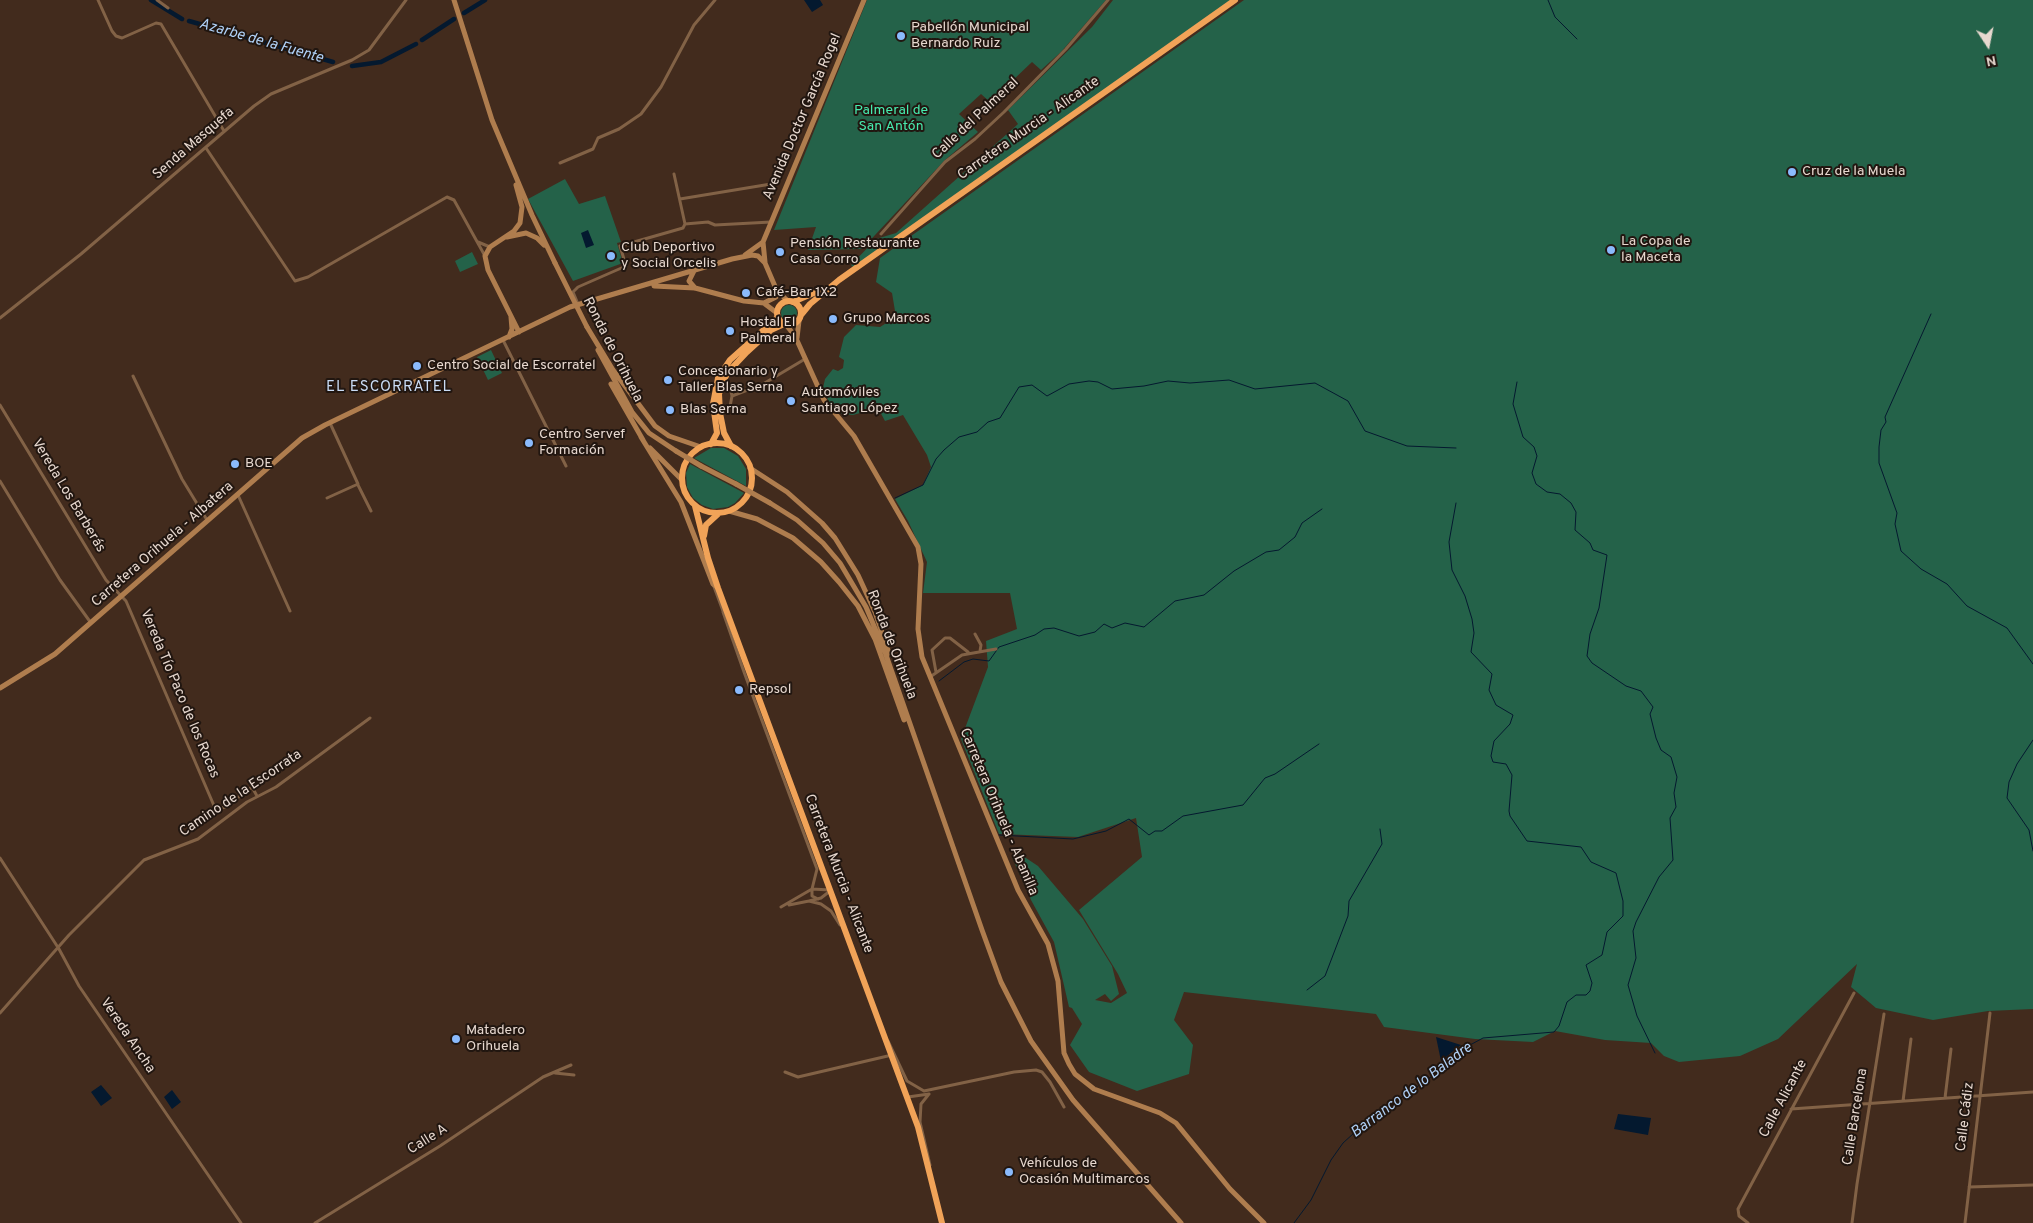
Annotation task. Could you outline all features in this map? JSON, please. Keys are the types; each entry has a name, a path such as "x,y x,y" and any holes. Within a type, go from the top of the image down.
{"highway":[{"name":"Carretera Murcia - Alicante","path":"800,318 810,304 839,280 1235,0"},
{"name":"Carretera Murcia - Alicante","path":"791,302 805,298 839,280"},
{"path":"711,444 717,433 713,396 718,378 737,354 777,315 781,305 791,302 799,306 800,318 771,330 747,352 733,366 722,382 719,394 724,433 731,446 745,458 750,468 752,477 748,493 737,506 729,511 719,513 706,511 695,506 686,494 682,480 685,464 694,451 701,447 711,444 731,446"},
{"path":"777,315 785,325"},
{"name":"Carretera Murcia - Alicante","path":"695,506 715,586 908,1097 931,1173 942,1223"},
{"path":"703,537 706,525 719,513"}],"main road":[{"name":"Ronda de Orihuela","path":"454,0 484,97 514,172 548,249 626,404 643,427 660,442 797,520 822,543 856,586 876,630 982,930 1016,1014 1041,1055 1073,1100 1181,1223"},
{"name":"Avenida Doctor García Rogel","path":"791,302 777,291 765,263 763,242 864,0"},
{"path":"514,172 522,216 514,231 490,247 484,256 488,270 511,316 513,325 519,332"},
{"path":"504,238 526,233 537,238 548,249"},
{"path":"641,287 742,257 763,242"},
{"name":"Avenida Doctor García Rogel","path":"742,257 758,256 765,263"},
{"path":"694,271 689,281 695,288"},
{"path":"641,287 657,285 695,288 744,301 764,304 777,315"},
{"name":"Carretera Orihuela - Albatera","path":"0,688 50,657 302,438 330,422 578,304 641,287"},
{"path":"764,304 776,297 777,291"},
{"path":"511,316 520,325 534,324"},
{"path":"509,337 512,329 511,316"},
{"name":"Carretera Orihuela - Abanilla","path":"798,341 800,318"},
{"name":"Carretera Orihuela - Abanilla","path":"785,325 798,341 824,400 854,436 918,547 921,564 918,629 922,657 1018,890 1048,944 1058,981 1064,1053 1075,1074 1094,1088 1160,1113 1176,1123 1230,1189 1264,1223"},
{"path":"587,327 617,377 655,426 669,436 701,447"},
{"path":"604,362 618,398 681,502 715,586"},
{"path":"641,437 682,480"},
{"path":"750,468 787,492 807,509 835,538 850,561 875,612 902,692 902,704"},
{"path":"729,511 757,519 793,538 821,562 854,600 875,639 915,750 922,761"},
{"path":"1163,1203 1171,1208 1185,1223"}],"street":[{"path":"98,0 112,31 122,38 156,23 161,24 224,131"},
{"path":"157,0 168,8"},
{"name":"Senda Masquefa","path":"0,318 81,254 224,131 271,94 362,55 382,35 406,0"},
{"path":"560,162 593,149 598,138 619,129 641,114 661,86 694,25 715,0"},
{"name":"Calle del Palmeral","path":"881,234 945,162 975,139 1004,112 1066,49 1108,0"},
{"path":"206,148 295,281 308,278 447,197 454,200 484,256"},
{"path":"674,174 685,224"},
{"path":"680,199 771,184"},
{"path":"578,304 573,292 578,287 626,266 620,246 683,228 685,224 708,222 715,225 771,222"},
{"path":"476,240 482,245 490,247"},
{"path":"503,340 566,466"},
{"path":"732,396 763,384 805,359"},
{"path":"133,376 182,479 208,520"},
{"path":"729,383 732,396 729,412"},
{"name":"Vereda Los Barberás","path":"0,405 106,580 121,596"},
{"path":"330,422 371,511"},
{"path":"0,481 60,580 91,623"},
{"path":"327,498 358,484"},
{"path":"238,494 290,611"},
{"name":"Vereda Tío Paco de los Rocas","path":"121,596 126,602 140,631 215,808 224,807 252,787 257,796"},
{"path":"724,609 817,869 812,896 818,899"},
{"path":"975,634 981,645 980,652"},
{"path":"936,672 932,650 945,638 950,638 969,653"},
{"path":"930,677 958,656 996,649"},
{"name":"Camino de la Escorrata","path":"0,1013 59,949 69,935 144,860 198,839 257,796 276,786 370,718"},
{"name":"Vereda Ancha","path":"1,861 59,949 79,986 241,1223"},
{"path":"812,889 831,890 818,899 781,907 812,889"},
{"path":"809,901 820,904 830,912 852,948"},
{"name":"Calle Alicante","path":"1748,1223 1739,1216 1738,1209 1790,1109 1854,993"},
{"name":"Calle Cádiz","path":"1965,1223 1990,1013"},
{"name":"Calle Barcelona","path":"1852,1223 1884,1014"},
{"path":"886,1038 893,1046 908,1081 912,1086 924,1091 941,1089 1014,1072 1036,1070 1042,1072 1050,1082 1064,1107"},
{"path":"1902,1101 1911,1039"},
{"path":"1945,1098 1951,1049"},
{"path":"785,1072 798,1077 892,1055"},
{"name":"Calle A","path":"315,1223 436,1149 552,1073 571,1065"},
{"path":"552,1073 565,1072 574,1075"},
{"path":"908,1097 914,1098 941,1089"},
{"path":"1790,1109 2033,1092"},
{"path":"929,1094 921,1104 920,1122 930,1158 931,1173"},
{"path":"1969,1187 2033,1185"}],"green space":[{"name":"Palmeral de San Antón","path":"867,0 1106,0 1061,52 1041,70 1032,62 990,102 981,94 959,114 978,132 945,160 862,249 808,250 816,227 774,230"},
{"path":"1113,0 1231,0 853,267 851,265 876,239 896,233 1018,124 1008,110 1092,27"},
{"path":"1244,0 2033,0 2033,1009 1988,1011 1933,1020 1876,1008 1851,987 1857,964 1778,1039 1740,1056 1679,1062 1664,1056 1651,1043 1605,1040 1555,1031 1533,1042 1475,1039 1384,1027 1376,1014 1184,992 1174,1020 1193,1045 1189,1074 1137,1091 1089,1072 1070,1045 1082,1024 1072,1008 1069,1007 1054,942 1031,900 1012,857 1014,850 1038,866 1083,919 1112,966 1119,994 1111,1001 1105,994 1095,1000 1111,1003 1127,993 1118,974 1079,910 1142,857 1136,818 1078,837 999,834 961,739 988,667 986,641 1017,629 1010,593 923,593 927,562 908,521 895,499 923,485 931,467 927,455 903,415 885,421 878,408 853,415 842,414 829,402 823,388 825,379 833,369 838,371 843,368 844,360 839,357 844,337 856,325 880,327 896,317 892,293 876,282 880,258"},
{"path":"565,179 579,204 605,196 621,242 617,243 623,263 573,281 528,199"},
{"path":"472,252 478,264 460,272 455,261"},
{"path":"789,305 797,313 789,321 781,313"},
{"path":"491,350 502,373 488,380 477,357"},
{"path":"711,448 724,448 738,456 746,469 746,486 694,458"},
{"path":"690,464 744,493 735,503 728,507 713,509 702,505 693,498 687,487 686,473"}],"water":[{"path":"804,0 820,0 823,5 812,12"},
{"path":"588,230 594,245 586,248 581,233"},
{"path":"1436,1037 1461,1045 1441,1061"},
{"path":"101,1085 112,1098 101,1106 91,1092"},
{"path":"172,1090 181,1102 172,1109 164,1097"},
{"path":"1618,1114 1651,1118 1648,1135 1614,1129"}],"waterway":[{"name":"Azarbe de la Fuente","path":"151,0 182,19"},
{"name":"Azarbe de la Fuente","path":"464,13 485,0"},
{"path":"1548,0 1555,17 1577,39"},
{"name":"Azarbe de la Fuente","path":"422,40 454,19"},
{"name":"Azarbe de la Fuente","path":"189,21 333,62"},
{"name":"Azarbe de la Fuente","path":"352,66 381,62 416,44"},
{"path":"1931,314 1881,430 1879,463 1897,513 1895,524 1901,551 1921,569 1947,584 1967,606 2007,628 2033,664"},
{"path":"895,498 923,485 936,459 944,450 959,437 977,432 988,422 1000,418 1019,387 1032,385 1047,396 1069,384 1089,381 1098,382 1112,389 1144,386 1168,381 1190,383 1229,380 1255,389 1315,383 1348,401 1365,431 1407,446 1456,448"},
{"path":"1517,382 1513,404 1523,437 1534,447 1537,456 1532,473 1536,484 1547,492 1560,494 1571,503 1576,512 1575,530 1590,543 1593,550 1607,555 1599,608 1590,634 1587,656 1592,663 1626,686 1641,691 1653,707 1650,714 1656,738 1661,750 1671,757 1677,777 1674,793 1676,807 1670,818 1673,860 1659,877 1636,922 1633,931 1636,958 1628,985 1637,1016 1655,1053"},
{"name":"Barranco de lo Baladre","path":"1294,1223 1311,1200 1331,1160 1343,1143 1364,1124 1438,1072 1470,1045 1483,1038 1554,1032 1559,1026 1567,1002 1576,995 1586,995 1590,991 1592,983 1586,965 1602,955 1607,932 1623,916 1623,901 1616,873 1591,862 1581,847 1527,841 1510,816 1512,775 1506,764 1493,762 1491,756 1494,741 1510,724 1513,715 1496,705 1489,690 1492,674 1471,652 1474,633 1472,619 1465,596 1452,570 1449,542 1456,503"},
{"path":"939,681 964,662 973,659 989,661 999,647 1035,635 1044,629 1054,628 1079,636 1095,632 1104,624 1112,628 1125,623 1144,627 1175,601 1204,595 1234,571 1266,552 1279,550 1295,537 1302,523 1322,509"},
{"path":"2033,740 2017,764 2009,782 2007,798 2029,830 2033,851"},
{"path":"999,835 1073,839 1106,831 1129,819 1149,835 1155,831 1162,831 1183,816 1243,805 1265,778 1275,774 1319,744"},
{"path":"1307,990 1325,976 1348,916 1349,901 1382,844 1380,829"}],"place":[{"name":"Pabellón Municipal Bernardo Ruiz","path":"901,36"},
{"name":"Cruz de la Muela","path":"1792,172"},
{"name":"La Copa de la Maceta","path":"1611,250"},
{"name":"Pensión Restaurante Casa Corro","path":"780,252"},
{"name":"Club Deportivo y Social Orcelis","path":"611,256"},
{"name":"Café-Bar 1X2","path":"746,293"},
{"name":"Grupo Marcos","path":"833,319"},
{"name":"Hostal El Palmeral","path":"730,331"},
{"name":"Centro Social de Escorratel","path":"417,366"},
{"name":"Concesionario y Taller Blas Serna","path":"668,380"},
{"name":"Automóviles Santiago López","path":"791,401"},
{"name":"Blas Serna","path":"670,410"},
{"name":"Centro Servef Formación","path":"529,443"},
{"name":"BOE","path":"235,464"},
{"name":"Repsol","path":"739,690"},
{"name":"Matadero Orihuela","path":"456,1039"},
{"name":"Vehículos de Ocasión Multimarcos","path":"1009,1172"}],"district":[{"name":"EL ESCORRATEL","path":"389,388"}]}
